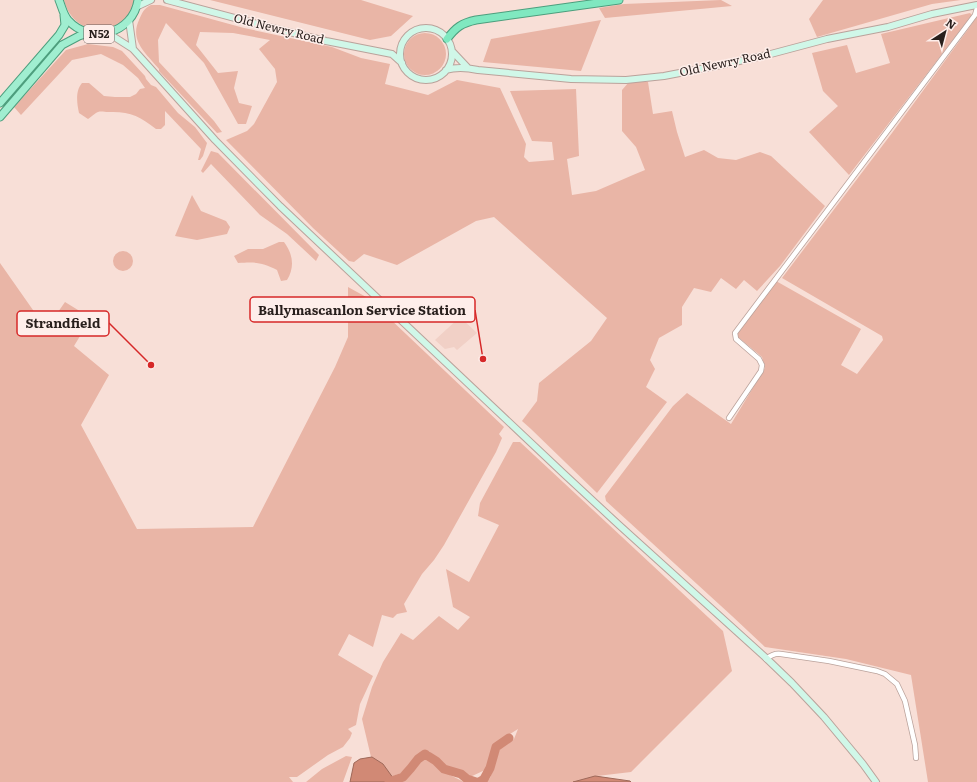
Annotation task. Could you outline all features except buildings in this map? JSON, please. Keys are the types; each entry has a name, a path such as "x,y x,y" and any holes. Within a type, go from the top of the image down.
{"highway":[{"path":"447,39 460,25 467,22 619,0"}],"main road":[{"name":"N52","path":"59,0 64,14 77,28 89,33 97,34 108,33 118,29 129,20 133,14 136,4"},
{"path":"136,4 151,0"},
{"name":"Old Newry Road","path":"167,0 319,39 392,54"},
{"name":"Old Newry Road","path":"446,70 468,68 571,79 626,80 664,76 721,65 827,39 888,27 932,14 977,5"},
{"path":"0,103 59,35 64,24 64,14"},
{"path":"129,20 133,49"},
{"path":"402,46 392,54 402,63 407,71 414,77 422,80 440,76 451,62 452,54 451,46 441,33 434,29 418,29 405,39 400,54 402,63"},
{"name":"N52","path":"0,117 62,45 89,33"},
{"path":"108,33 133,49 215,140 280,206 569,479 792,684 824,717 876,782"},
{"path":"452,51 468,68"}],"street":[{"path":"729,418 761,371 762,365 759,359 736,339 735,333 975,15 977,8"},
{"path":"766,659 771,655 781,654 829,661 885,674 897,684 905,702 915,745 916,758"}],"shaded area":[{"path":"64,0 134,0 129,13 122,22 111,28 100,30 89,28 78,22 70,13"},
{"path":"210,0 361,0 413,16 391,36 370,40"},
{"path":"721,0 732,6 605,18 599,8 624,4"},
{"path":"823,0 961,0 932,4 817,37 809,19"},
{"path":"151,5 160,5 244,28 332,47 361,58 390,64 385,84 428,95 457,80 500,88 526,144 524,157 529,162 554,160 552,142 532,141 510,91 576,89 579,156 567,159 572,195 596,191 645,170 636,147 622,131 622,90 629,82 648,82 653,114 672,111 685,157 704,150 718,158 736,160 760,152 771,156 825,206 780,266 757,291 744,280 736,289 721,278 711,292 694,288 682,307 682,325 659,338 650,360 655,369 646,387 667,402 597,493 522,421 537,401 539,383 591,341 607,318 494,217 476,221 397,265 364,254 354,262 349,261 313,228 226,140 247,131 254,124 277,82 275,69 259,49 270,40 233,33 200,32 196,45 218,73 238,71 234,88 239,103 252,106 246,124 238,124 204,63 166,23 158,40 159,62 214,121 222,132 217,133 159,71 141,47 136,34 136,28 144,11"},
{"path":"970,13 972,15 849,175 809,132 838,106 823,91 812,53 847,45 856,73 890,63 881,34"},
{"path":"977,16 977,782 928,782 911,675 846,659 765,647 606,501 605,496 673,406 687,393 731,424 765,368 762,357 738,337 737,334 776,281 861,329 841,365 857,374 883,340 882,336 782,278 892,133"},
{"path":"601,20 581,71 483,62 491,39"},
{"path":"421,33 429,33 440,39 446,50 446,58 440,69 429,75 421,75 410,69 404,58 404,50 410,39"},
{"path":"88,44 113,47 122,51 145,76 151,85 156,87 178,113 195,127 207,143 203,156 200,160 198,160 201,149 165,111 165,125 161,129 156,129 134,115 122,112 99,112 88,119 79,113 77,94 82,83 89,83 104,96 115,97 130,97 136,94 140,89 145,88 138,78 123,65 101,54 72,60 21,115 14,107 66,50"},
{"path":"211,151 218,153 319,255 316,261 287,234 260,215 211,164 203,173 201,171"},
{"path":"192,195 201,211 226,221 230,227 227,234 197,240 175,236"},
{"path":"279,242 284,242 291,256 292,265 290,275 287,280 281,281 277,270 272,267 258,263 238,263 234,256 248,249 263,249"},
{"path":"119,251 127,251 133,257 133,265 127,271 119,271 113,265 113,257"},
{"path":"0,263 40,320 51,322 65,302 91,318 74,346 109,375 81,425 137,529 253,527 335,367 348,337 348,287 368,298 504,427 499,434 502,438 496,452 444,545 422,574 404,604 407,612 397,614 393,618 382,615 373,647 349,634 338,655 373,676 360,704 356,725 348,729 352,733 343,747 328,755 297,777 289,777 293,782 0,782"},
{"path":"460,317 477,333 457,350 454,347 445,349 435,340"},
{"path":"513,442 520,442 723,631 732,671 631,772 597,776 631,782 485,782 490,778 500,748 514,739 518,729 497,742 485,770 470,777 463,771 446,766 429,751 419,754 403,772 384,780 350,782 354,763 360,759 371,757 362,719 372,687 383,662 401,633 413,640 439,616 458,630 470,617 453,607 446,569 469,582 499,525 478,516 480,503"},
{"path":"346,756 352,757 343,782 306,782 322,769"},
{"path":"426,756 444,772 464,782 397,782 407,778 419,760"},
{"path":"372,757 383,764 396,782 350,782 354,763 360,759"},
{"path":"595,776 630,781 631,782 573,782"}],"waterway":[{"path":"479,782 484,779 490,768 496,747 509,738"},
{"path":"389,782 403,777 418,759 425,754 436,761 444,769 461,774 467,779 476,782"}],"place":[{"name":"Ballymascanlon Service Station","path":"483,359"},
{"name":"Strandfield","path":"151,365"}]}
